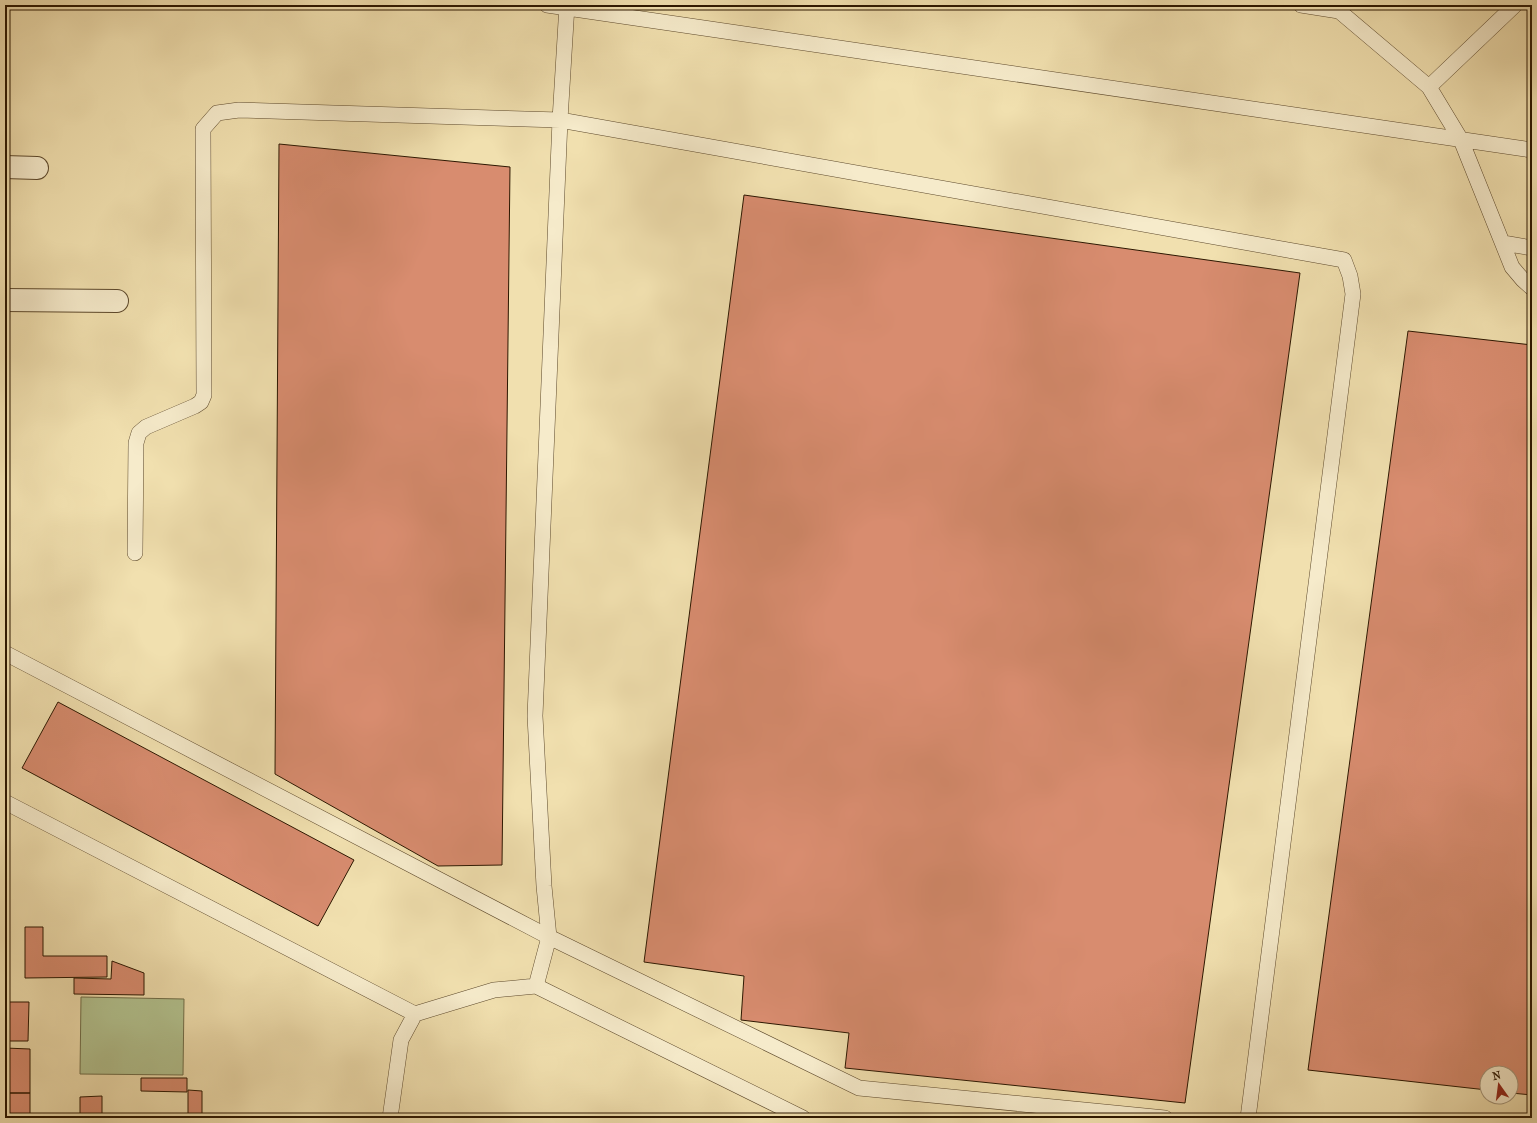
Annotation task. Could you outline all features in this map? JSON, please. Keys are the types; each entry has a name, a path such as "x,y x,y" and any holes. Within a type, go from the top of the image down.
{"street":[{"path":"5,167 37,168"},
{"path":"5,300 117,301"}],"lane":[{"path":"547,5 567,6 1532,150"},
{"path":"1301,5 1336,8 1429,87 1461,140 1512,267 1532,288"},
{"path":"1429,87 1515,5"},
{"path":"536,986 550,937 544,886 535,716 560,120 567,6"},
{"path":"135,552 136,443 139,433 146,427 195,406 201,402 204,395 203,129 217,113 239,110 560,120 1344,260 1350,276 1353,294 1248,1118"},
{"path":"1503,243 1532,248"},
{"path":"5,653 550,937 859,1088 1165,1118"},
{"path":"5,802 415,1014 494,990 536,986 803,1118"},
{"path":"390,1118 401,1040 415,1014"}],"green space":[{"path":"81,997 184,999 183,1075 80,1074"}],"building":[{"path":"279,144 510,167 502,865 438,866 275,774"},
{"path":"744,195 1300,273 1185,1103 845,1068 849,1033 741,1020 744,976 644,962"},
{"path":"1408,331 1532,345 1532,1095 1519,1094 1519,1065 1479,1065 1479,1089 1308,1070"},
{"path":"58,702 354,860 318,926 22,768"},
{"path":"25,927 43,927 43,956 107,956 107,977 25,978"},
{"path":"112,961 144,973 144,995 74,994 74,978 111,979"},
{"path":"7,1002 29,1002 28,1041 6,1041"},
{"path":"5,1048 30,1049 30,1093 5,1093"},
{"path":"141,1078 187,1078 187,1092 141,1091"},
{"path":"188,1090 202,1091 202,1118 188,1118"},
{"path":"5,1093 30,1093 30,1118 5,1118"},
{"path":"102,1096 102,1118 80,1118 80,1097"}]}
